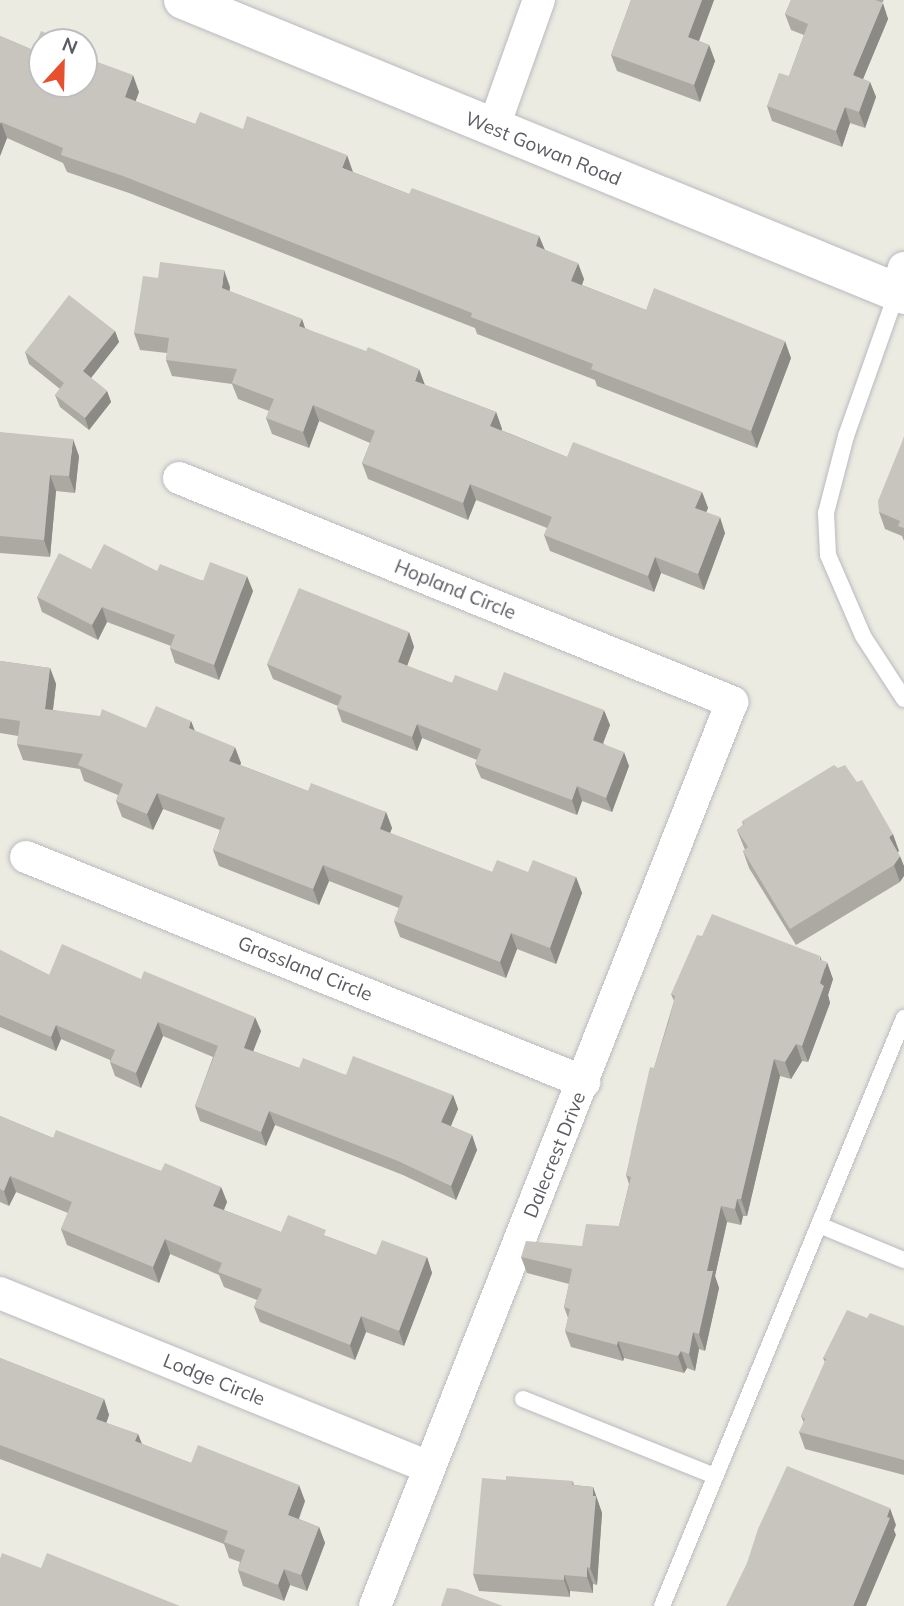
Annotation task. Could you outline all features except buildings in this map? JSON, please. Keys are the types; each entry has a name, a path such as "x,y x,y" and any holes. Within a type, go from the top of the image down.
{"street":[{"name":"West Gowan Road","path":"183,0 492,129 902,285"},
{"path":"492,129 539,0"},
{"name":"Hopland Circle","path":"179,478 732,702"},
{"name":"Dalecrest Drive","path":"375,1606 732,702"},
{"name":"Grassland Circle","path":"26,856 584,1082"},
{"name":"Lodge Circle","path":"0,1293 428,1467"}],"lane":[{"path":"902,285 846,436 826,513 828,555 863,636 904,699"},
{"path":"662,1606 904,1018"},
{"path":"819,1225 904,1260"},
{"path":"523,1399 715,1476"}]}
